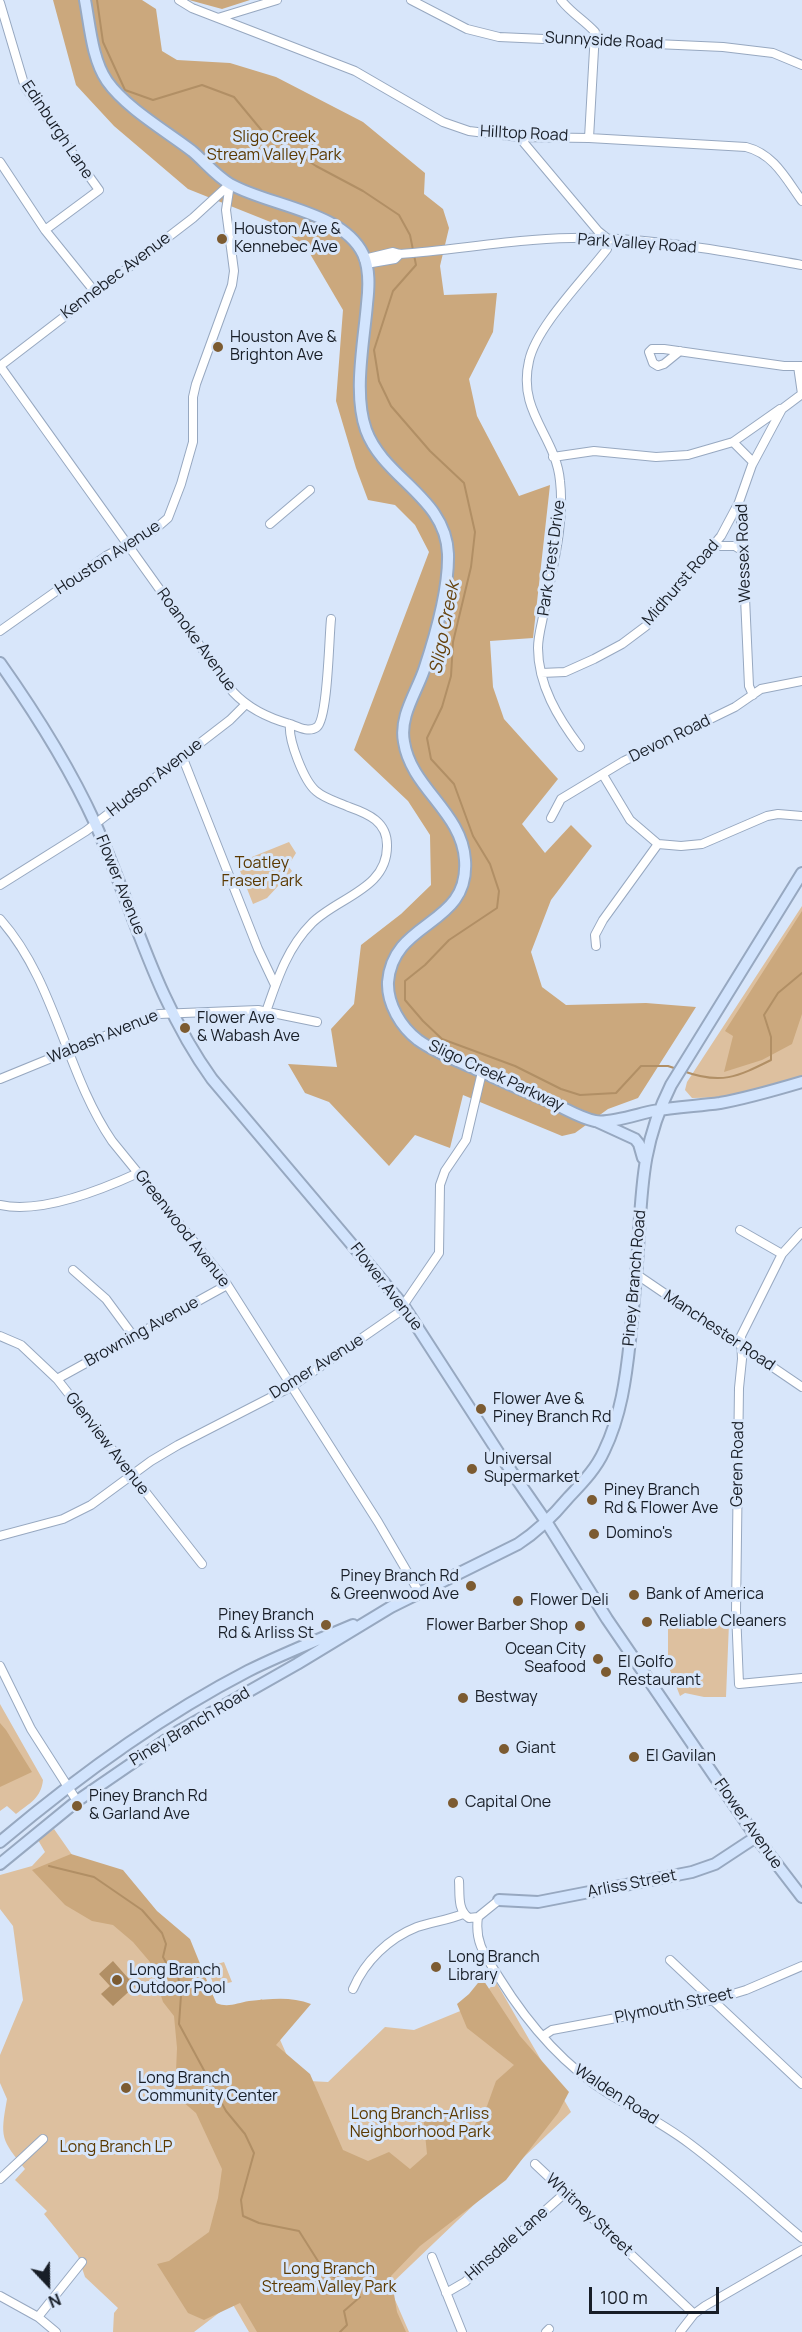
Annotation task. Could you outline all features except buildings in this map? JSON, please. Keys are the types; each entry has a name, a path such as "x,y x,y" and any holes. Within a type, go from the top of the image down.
{"street":[{"path":"85,0 96,57 107,81 127,102 194,153 230,184 336,226 352,239 365,261"},
{"name":"Hilltop Road","path":"179,0 192,8 355,71 443,122 469,131 519,137 589,138 746,147 758,150 776,165 802,201"},
{"path":"217,18 277,0"},
{"name":"Sunnyside Road","path":"411,0 467,29 499,36 723,47 772,53 802,65"},
{"path":"561,0 570,11 595,32 589,138"},
{"name":"Edinburgh Lane","path":"0,3 25,87 99,190 45,230"},
{"path":"519,137 585,216 608,239"},
{"path":"0,162 45,230 95,292"},
{"name":"Kennebec Avenue","path":"0,366 194,218 230,184"},
{"name":"Houston Avenue","path":"0,631 106,556 153,531 168,518 193,442 195,390 232,285 234,271 226,210 230,184"},
{"name":"Park Valley Road","path":"365,261 393,252 403,254 537,241 608,239 704,249 802,265"},
{"name":"Park Crest Drive","path":"580,747 553,707 541,673 538,647 561,515 561,482 552,451 529,402 528,361 534,346 554,315 607,249 608,239"},
{"name":"Sligo Creek Parkway","path":"365,261 369,285 360,397 366,428 375,447 434,511 444,530 448,550 440,613 423,673 407,712 403,738 407,755 417,774 459,832 465,854 466,876 458,899 450,908 407,940 393,960 388,985 392,1006 402,1024 418,1040 442,1054 634,1138 639,1144 644,1163"},
{"path":"680,351 800,366 802,394"},
{"name":"Roanoke Avenue","path":"0,366 233,692 245,705 290,724"},
{"name":"Wessex Road","path":"753,695 749,686 739,502 753,462 782,409 802,394"},
{"path":"553,457 594,452 656,457 678,456 733,442 782,409"},
{"path":"733,442 753,462"},
{"path":"270,524 310,490"},
{"name":"Midhurst Road","path":"541,673 565,672 622,645 646,626 714,546 739,502"},
{"path":"714,546 735,546 743,551"},
{"path":"266,1012 287,956 312,923 328,909 373,882 381,874 388,857 387,835 379,822 370,815 323,796 309,783 290,738 290,724 307,730 316,728 320,722 325,702 331,619"},
{"name":"Flower Avenue","path":"0,663 54,742 95,824 156,979 193,1053 212,1079 403,1305 488,1437 547,1522 607,1619 756,1837 802,1897"},
{"name":"Devon Road","path":"551,818 561,799 624,761 735,708 761,689 802,681"},
{"name":"Hudson Avenue","path":"0,885 95,824 230,720 245,705"},
{"path":"182,756 266,968 275,985"},
{"path":"603,775 630,820 658,844 681,846 702,844 767,816 778,814 802,816"},
{"path":"596,946 595,935 603,920 658,844"},
{"name":"Piney Branch Road","path":"0,1864 77,1800 179,1731 419,1592 518,1544 547,1522 590,1474 604,1453 615,1426 628,1366 644,1163 659,1110 802,873"},
{"name":"Greenwood Avenue","path":"0,919 31,963 100,1124 188,1232 227,1285 378,1522 419,1592"},
{"name":"Wabash Avenue","path":"0,1079 159,1014 258,1010 317,1022"},
{"name":"Domer Avenue","path":"0,1536 67,1517 91,1505 151,1461 178,1445 291,1387 398,1313 439,1253 440,1185 445,1171 466,1140 482,1072"},
{"path":"597,1122 659,1110 749,1098 802,1082"},
{"path":"0,1206 48,1205 107,1187 138,1173"},
{"path":"740,1230 782,1254"},
{"name":"Geren Road","path":"802,1232 782,1254 741,1335 736,1611 739,1684 802,1677"},
{"path":"73,1270 106,1299 134,1337"},
{"name":"Manchester Road","path":"636,1274 802,1387"},
{"name":"Browning Avenue","path":"57,1379 227,1285"},
{"name":"Glenview Avenue","path":"0,1336 21,1344 57,1379 202,1564"},
{"name":"Piney Branch Road","path":"0,1842 67,1787 177,1711 246,1672 391,1608"},
{"path":"288,1652 297,1664"},
{"path":"0,1666 31,1729 77,1800"},
{"name":"Arliss Street","path":"499,1900 538,1902 693,1872 715,1864 756,1837"},
{"path":"459,1881 461,1908 463,1914 469,1918 478,1917 499,1900"},
{"path":"353,1989 368,1963 400,1935 463,1914"},
{"name":"Walden Road","path":"478,1917 476,1930 484,1953 519,2008 569,2065 607,2093 668,2128 691,2145 802,2238"},
{"path":"670,1960 802,2084"},
{"name":"Plymouth Street","path":"543,2036 552,2030 713,2000 746,1990 802,1966"},
{"path":"0,2179 44,2139"},
{"name":"Whitney Street","path":"535,2164 694,2314"},
{"name":"Hinsdale Lane","path":"446,2293 465,2282 566,2193"},
{"path":"680,2332 694,2314 705,2306 802,2250"},
{"path":"432,2257 462,2332"},
{"path":"38,2317 82,2262"},
{"path":"0,2296 38,2317 56,2332"}],"green space":[{"name":"Sligo Creek Stream Valley Park","path":"53,0 142,0 156,9 162,51 177,60 230,63 276,77 363,122 425,173 424,194 443,209 449,228 440,266 444,295 497,293 493,332 469,379 477,416 519,496 550,485 533,638 490,641 493,687 504,719 558,779 522,824 545,853 571,825 592,846 551,900 531,952 542,987 566,1005 646,1003 696,1007 638,1098 608,1109 575,1133 562,1136 463,1095 450,1148 415,1135 389,1166 329,1102 305,1093 288,1064 337,1067 331,1029 354,1004 361,945 401,914 431,885 430,835 408,801 354,750 429,552 415,525 395,505 368,500 336,401 343,310 306,247 273,223 188,189 114,126 76,85"},
{"path":"189,0 250,0 222,9"},
{"name":"Toatley Fraser Park","path":"289,842 296,853 288,866 292,871 267,898 253,904 237,863"},
{"path":"802,906 802,1080 733,1097 692,1098 685,1090 687,1082"},
{"path":"802,911 802,1014 792,1044 762,1060 724,1072 733,1036 725,1031"},
{"path":"729,1623 726,1697 704,1697 685,1693 680,1696 668,1665 668,1625"},
{"path":"0,1704 43,1780 37,1796 16,1814 7,1806 0,1811"},
{"path":"0,1723 32,1772 0,1787"},
{"path":"54,1829 75,1859 209,1987 222,2015 262,1999 289,2060 309,2081 328,2082 385,2027 414,2030 470,2007 496,1982 571,2112 389,2286 409,2332 249,2332 232,2303 194,2332 113,2332 114,2313 118,2308 85,2277 78,2256 44,2214 47,2211 15,2180 25,2169 7,2144 3,2130 7,2099 0,2083 0,2055 23,2000 13,1926 0,1909 0,1875 32,1866 45,1852 38,1840"},
{"name":"Long Branch Stream Valley Park","path":"71,1854 123,1870 157,1911 190,1939 216,2003 229,2005 280,1999 311,2004 276,2045 310,2074 343,2150 368,2161 389,2152 410,2169 427,2154 423,2114 432,2110 468,2135 487,2106 496,2081 514,2065 467,2028 457,2004 482,1978 520,2036 569,2092 558,2113 506,2180 420,2246 391,2276 397,2312 406,2332 257,2332 240,2303 204,2320 188,2313 157,2264 169,2261 209,2232 218,2198 222,2169 196,2113 175,2095 177,2048 174,2016 163,2002 150,1962 133,1942 113,1925 92,1921 65,1905 32,1870"},
{"path":"224,1962 232,1982 214,1986 207,1967"}],"shaded area":[{"name":"Long Branch Outdoor Pool","path":"113,1961 135,1986 113,2006 101,1994 110,1986 99,1974"}],"waterway":[{"name":"Sligo Creek","path":"97,0 103,42 125,90 153,100 202,85 234,97 263,132 399,215 410,235 413,250"},
{"name":"Sligo Creek","path":"414,255 416,265 393,291 374,350 379,381 391,406 430,451 464,483 475,532 471,567 453,642 451,676 442,707 427,738 431,759 454,784 473,836 490,864 499,891 497,908 449,940 425,965 405,981 405,1000 442,1039 515,1066 561,1089 580,1095 616,1093 641,1066 668,1066 677,1069"},
{"name":"Sligo Creek","path":"683,1071 708,1078 728,1077 738,1075 771,1060 771,1037 764,1015 778,993 802,973"},
{"path":"49,1866 94,1877 142,1910 162,1933 166,1944 163,1957 168,1966 178,1975 181,1995 179,2024 226,2111 245,2134 254,2153 241,2200 243,2216 259,2223 299,2231 323,2269 360,2297 344,2311 347,2325 340,2332"}],"place":[{"name":"Houston Ave & Kennebec Ave","path":"222,239"},
{"name":"Houston Ave & Brighton Ave","path":"218,347"},
{"name":"Flower Ave & Wabash Ave","path":"185,1028"},
{"name":"Flower Ave & Piney Branch Rd","path":"481,1409"},
{"name":"Universal Supermarket","path":"472,1469"},
{"name":"Piney Branch Rd & Flower Ave","path":"592,1500"},
{"name":"Domino's","path":"594,1534"},
{"name":"Piney Branch Rd & Greenwood Ave","path":"471,1586"},
{"name":"Bank of America","path":"634,1595"},
{"name":"Flower Deli","path":"518,1601"},
{"name":"Reliable Cleaners","path":"647,1622"},
{"name":"Piney Branch Rd & Arliss St","path":"326,1625"},
{"name":"Flower Barber Shop","path":"580,1626"},
{"name":"Ocean City Seafood","path":"598,1659"},
{"name":"El Golfo Restaurant","path":"606,1672"},
{"name":"Bestway","path":"463,1698"},
{"name":"Giant","path":"504,1749"},
{"name":"El Gavilan","path":"634,1757"},
{"name":"Capital One","path":"453,1803"},
{"name":"Piney Branch Rd & Garland Ave","path":"77,1806"},
{"name":"Long Branch Library","path":"436,1967"},
{"name":"Long Branch Outdoor Pool","path":"117,1980"},
{"name":"Long Branch Community Center","path":"126,2088"}],"park label":[{"name":"Long Branch-Arliss Neighborhood Park","path":"420,2124"},
{"name":"Long Branch LP","path":"116,2148"}]}
